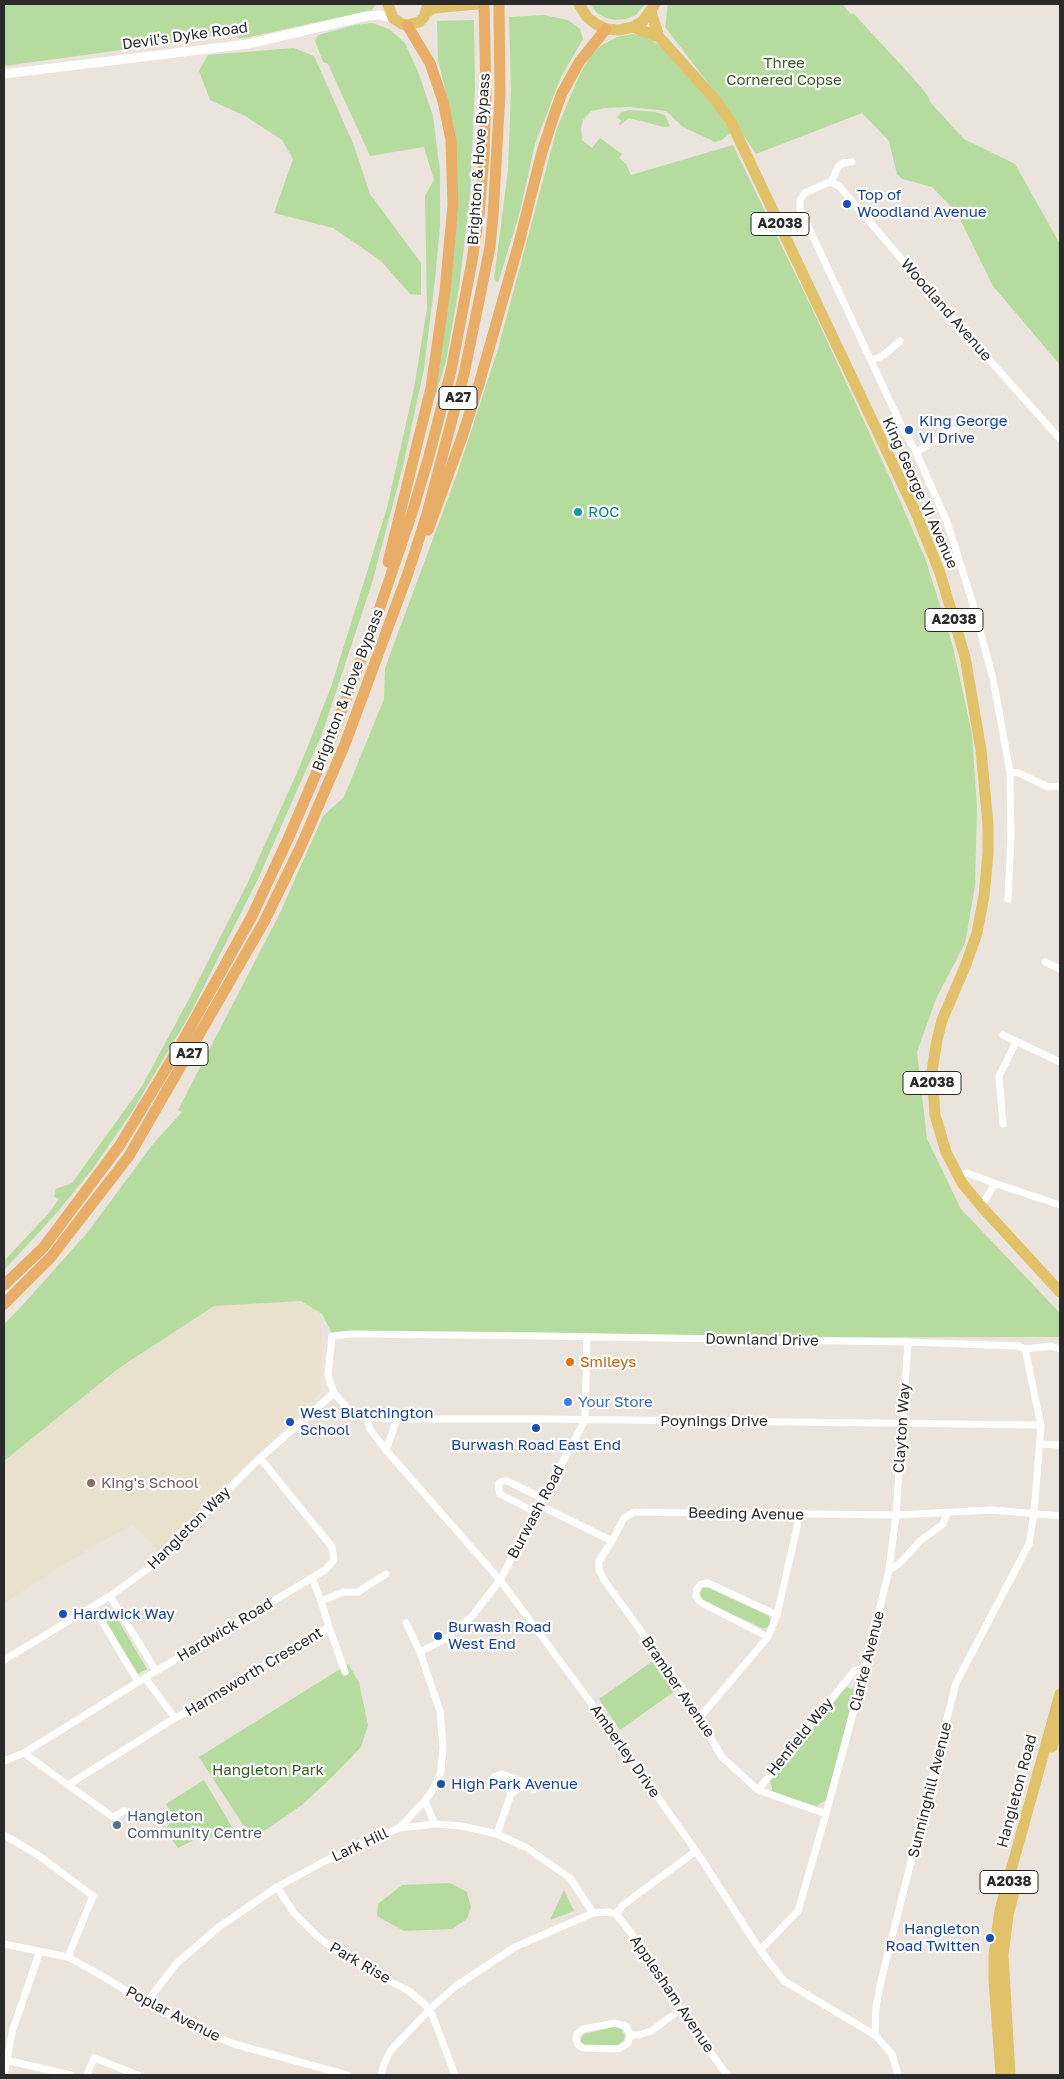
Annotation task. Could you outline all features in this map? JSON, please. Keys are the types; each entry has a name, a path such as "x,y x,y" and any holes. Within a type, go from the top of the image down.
{"highway":[{"name":"Brighton & Hove Bypass","path":"4,1285 43,1248 120,1146 181,1044 252,916 288,839 331,739 374,625 413,510 451,371 472,261 479,215 484,155 486,93 484,4"},
{"name":"Brighton & Hove Bypass","path":"4,1304 51,1257 130,1156 264,922 301,846 338,760 408,573 427,514 464,374 490,247 498,130 499,4"},
{"name":"A27","path":"374,625 430,388 445,291 453,205 451,140 443,101 430,64 408,25"},
{"name":"A27","path":"408,573 434,516 479,384 519,243 542,152 555,112 575,69 606,29"}],"main road":[{"path":"388,4 393,18 402,24 408,25 419,22 427,8 453,4 477,4"},
{"path":"569,4 580,6 587,17 596,24 606,29 619,30 633,27 643,21 653,8"},
{"name":"King George VI Avenue","path":"653,8 659,37"},
{"name":"King George VI Avenue","path":"633,27 659,37 712,96 734,129 916,513 940,573 966,657 981,750 988,825 987,866 982,912 977,933 965,967 942,1020 936,1040 932,1071 932,1090 938,1128 957,1175 981,1206 1059,1288"},
{"name":"Hangleton Road","path":"1010,2075 1002,2029 994,1955 1000,1910 1012,1884 1060,1694"},
{"name":"Hangleton Road","path":"1050,1739 1060,1719"},
{"name":"Hangleton Road","path":"1001,2075 1002,2029"}],"street":[{"name":"Devil's Dyke Road","path":"367,16 388,4"},
{"name":"Devil's Dyke Road","path":"4,74 248,44 367,16 380,15 393,18"},
{"path":"852,162 843,163 834,174 831,182 815,187 803,195 799,204 800,209 903,429 916,452 947,522 973,604 992,679 1010,772 1011,836 1008,898"},
{"name":"Woodland Avenue","path":"831,182 841,188 871,226 1060,439"},
{"path":"871,361 884,355 900,341"},
{"path":"916,452 969,421"},
{"path":"1010,772 1019,773 1048,786 1060,786"},
{"path":"1045,962 1060,969"},
{"path":"1003,1035 1060,1062"},
{"path":"1003,1124 998,1076 1016,1042"},
{"path":"957,1175 967,1173 1060,1205"},
{"path":"981,1206 997,1184"},
{"name":"Downland Drive","path":"332,1336 361,1334 908,1342 1018,1346 1025,1350 1051,1346 1060,1349"},
{"name":"Poynings Drive","path":"332,1336 328,1375 334,1393 351,1412 366,1417 397,1419 903,1422 1041,1425"},
{"name":"Burwash Road","path":"420,1652 447,1638 473,1616 500,1580 585,1420 587,1338"},
{"name":"Clayton Way","path":"896,1515 908,1342"},
{"path":"1025,1350 1041,1425 1041,1444 1034,1513"},
{"name":"Hangleton Way","path":"4,1660 110,1596 164,1557 260,1458 334,1393"},
{"name":"Amberley Drive","path":"366,1417 370,1429 386,1450 500,1580 591,1703 696,1851 760,1950 784,1981 875,2035"},
{"path":"386,1450 397,1419"},
{"path":"1041,1444 1060,1445"},
{"name":"Hardwick Road","path":"4,1761 24,1753 141,1680 312,1578 325,1570 334,1560 332,1546 260,1458"},
{"path":"539,1505 507,1481 498,1484 500,1494 539,1505 612,1541"},
{"path":"896,1515 947,1514 992,1510 1060,1516"},
{"name":"Beeding Avenue","path":"612,1541 624,1518 634,1512 896,1515"},
{"name":"Sunninghill Avenue","path":"875,2035 876,2007 881,1981 956,1683 1029,1544 1034,1513"},
{"path":"700,1717 768,1636 777,1615 800,1514"},
{"path":"889,1570 900,1564 920,1541 943,1524 947,1514"},
{"name":"Clarke Avenue","path":"760,1950 798,1911 866,1669 889,1570 896,1515"},
{"name":"Bramber Avenue","path":"612,1541 599,1562 601,1575 682,1688 722,1757 758,1790 826,1814"},
{"path":"322,1600 343,1592 358,1592 386,1574"},
{"name":"Harmsworth Crescent","path":"312,1578 322,1600 345,1672"},
{"path":"768,1636 700,1602 696,1596 697,1589 701,1584 708,1583 777,1615"},
{"path":"110,1596 156,1671"},
{"path":"93,1606 141,1680"},
{"path":"399,1828 425,1801 434,1788 441,1770 443,1747 440,1711 420,1652 406,1623"},
{"name":"Harmsworth Crescent","path":"179,1716 329,1626"},
{"name":"Henfield Way","path":"758,1790 855,1670 866,1669"},
{"name":"Harmsworth Crescent","path":"68,1785 175,1718 141,1680"},
{"path":"24,1753 113,1817 124,1811"},
{"path":"502,1774 511,1794"},
{"path":"494,1777 502,1774 526,1783 533,1790"},
{"path":"496,1834 511,1794 526,1783"},
{"path":"425,1801 435,1824"},
{"name":"Lark Hill","path":"146,2003 177,1963 219,1927 277,1888 325,1861 399,1828 435,1824 462,1826 496,1834 527,1848 570,1878 592,1913"},
{"path":"4,1835 38,1855 93,1896 68,1958"},
{"path":"381,2075 391,2050 430,2009 456,1986 515,1947 592,1913 606,1912 616,1914 622,1905 696,1851"},
{"name":"Park Rise","path":"277,1888 294,1913 318,1938 349,1960 409,1991 430,2009"},
{"name":"Applesham Avenue","path":"616,1914 631,1933 680,2010 726,2075"},
{"name":"Poplar Avenue","path":"4,1944 68,1958 104,1977 146,2003 197,2029 234,2044 347,2075"},
{"path":"4,2075 5,2060 12,2029 40,1951"},
{"path":"430,2009 455,2075"},
{"path":"630,2035 639,2035 650,2031 680,2010"},
{"path":"615,2023 626,2026 630,2035 626,2045 615,2050 583,2048 576,2039 577,2034 583,2029 615,2023"},
{"path":"875,2035 892,2054 898,2075"},
{"path":"87,2075 94,2058 138,2075"},
{"path":"5,2060 71,2075"}],"shaded area":[{"path":"301,1301 322,1314 320,1393 158,1551 133,1524 69,1561 4,1603 4,1461 119,1368 214,1306"}],"green space":[{"path":"4,4 376,4 372,10 245,38 237,38 238,30 203,38 4,66"},
{"path":"590,4 645,4 636,15 616,20 606,18 597,13"},
{"name":"Three Cornered Copse","path":"668,4 842,4 851,14 853,13 914,79 931,103 964,139 1015,164 1060,244 1060,365 993,286 957,213 932,187 902,179 897,174 889,141 862,113 756,154 712,88 665,27"},
{"path":"544,15 568,20 580,29 583,39 561,77 535,144 519,215 498,283 494,279 508,170 511,90 509,17"},
{"path":"474,20 475,87 470,196 459,287 446,361 435,397 432,396 458,212 455,131 438,60 437,21"},
{"path":"372,23 389,29 405,43 419,74 433,116 440,171 440,226 424,369 403,466 372,583 322,734 258,879 189,1016 132,1112 91,1171 55,1215 4,1270 4,1261 48,1214 59,1199 54,1197 56,1189 72,1183 142,1086 190,997 248,882 300,766 331,687 387,508 414,388 427,308 425,196 434,180 424,147 370,156 328,64 323,62 315,41 318,35 355,25"},
{"path":"632,34 645,35 663,48 713,103 731,132 722,140 715,142 683,127 666,111 631,107 605,108 591,111 583,120 581,129 582,140 592,148 600,138 622,154 619,158 626,164 631,175 733,145 817,319 925,558 952,643 972,734 977,808 975,886 965,943 936,999 917,1052 927,1139 961,1209 1060,1313 1060,1337 334,1338 322,1314 301,1301 214,1306 119,1368 4,1461 4,1324 87,1233 153,1144 182,1112 178,1110 279,915 323,816 344,797 384,699 385,668 457,474 498,349 557,128 579,76 591,55 600,46 617,37"},
{"path":"294,48 314,56 353,143 370,194 421,263 421,295 410,294 381,261 333,228 274,213 293,159 282,140 245,116 210,100 199,71 208,55"},
{"path":"629,110 655,112 665,115 670,126 664,127 629,118 619,126 621,120 617,117 622,112"},
{"path":"702,1587 709,1588 769,1616 771,1624 764,1629 702,1600 699,1596"},
{"path":"111,1608 147,1669 138,1674 101,1614"},
{"path":"653,1661 675,1691 620,1730 599,1699"},
{"name":"Hangleton Park","path":"348,1664 359,1682 368,1725 361,1747 302,1805 267,1829 251,1837 199,1757"},
{"path":"846,1687 855,1690 826,1800 816,1806 773,1792 770,1780"},
{"path":"204,1780 232,1827 217,1836 194,1840 178,1848 165,1831 172,1817 166,1804"},
{"path":"450,1883 467,1892 471,1907 467,1919 452,1929 404,1931 377,1916 378,1904 402,1885"},
{"path":"564,1890 574,1911 550,1920"},
{"path":"614,2027 621,2029 625,2035 624,2041 618,2045 585,2045 580,2041 584,2034"}],"place":[{"name":"Top of Woodland Avenue","path":"847,204"},
{"name":"King George VI Drive","path":"909,430"},
{"name":"ROC","path":"578,512"},
{"name":"Smileys","path":"570,1362"},
{"name":"Your Store","path":"568,1402"},
{"name":"West Blatchington School","path":"290,1422"},
{"name":"Burwash Road East End","path":"536,1428"},
{"name":"King's School","path":"91,1483"},
{"name":"Hardwick Way","path":"63,1614"},
{"name":"Burwash Road West End","path":"438,1636"},
{"name":"High Park Avenue","path":"441,1784"},
{"name":"Hangleton Community Centre","path":"117,1825"},
{"name":"Hangleton Road Twitten","path":"990,1938"}]}
